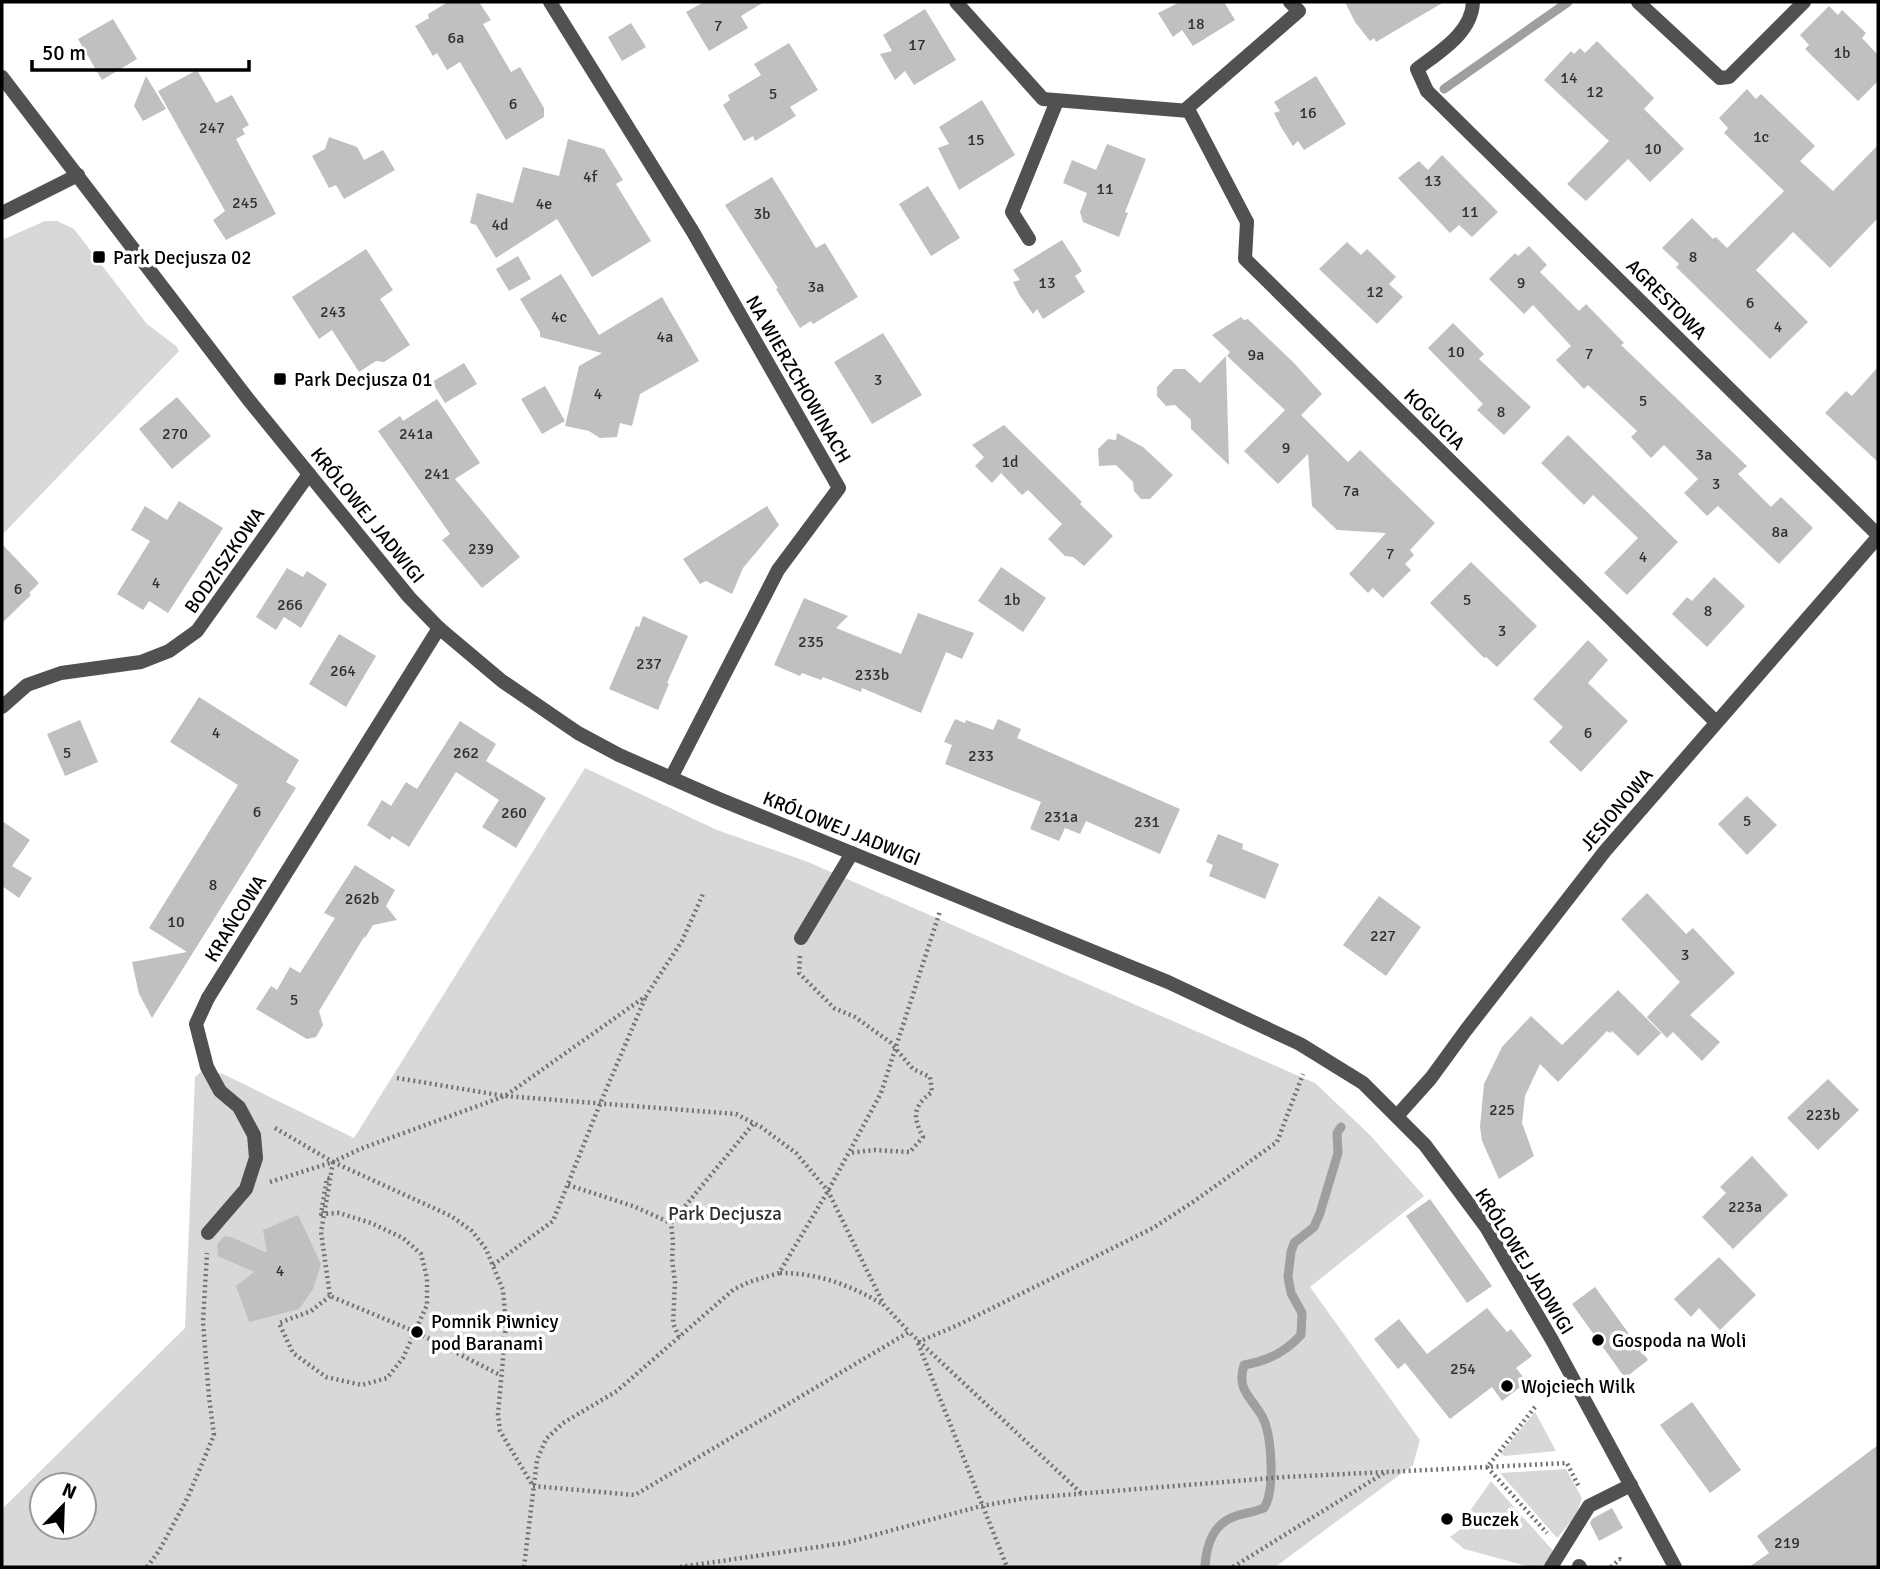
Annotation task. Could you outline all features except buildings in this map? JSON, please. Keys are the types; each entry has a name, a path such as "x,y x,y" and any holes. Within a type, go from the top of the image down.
{"street":[{"name":"NA WIERZCHOWINACH","path":"550,2 693,232 839,488 779,570 671,778"},
{"path":"956,2 1043,99 1185,110 1299,10 1290,2"},
{"name":"AGRESTOWA","path":"1473,2 1472,13 1455,40 1417,69 1427,91 1878,536"},
{"path":"1638,2 1720,78 1729,77 1804,2"},
{"name":"KRÓLOWEJ JADWIGI","path":"2,77 248,399 409,597 470,656 538,708 619,755 671,778 1168,982 1300,1044 1363,1083 1425,1145 1486,1227 1513,1270 1631,1485 1671,1566"},
{"path":"1029,239 1012,212 1058,101"},
{"name":"KOGUCIA","path":"1185,110 1189,111 1247,222 1245,258 1716,722"},
{"path":"2,213 79,175"},
{"name":"BODZISZKOWA","path":"2,707 27,685 61,673 141,662 169,651 197,631 309,474"},
{"name":"JESIONOWA","path":"1396,1116 1431,1078 1605,851 1878,536"},
{"name":"KRAŃCOWA","path":"208,1233 246,1189 256,1158 254,1135 239,1107 220,1091 207,1067 196,1024 208,998 439,628"},
{"path":"802,938 852,853"},
{"path":"1550,1567 1563,1551 1589,1506 1631,1485"}],"path":[{"path":"494,1265 553,1221 646,996 682,941 703,894"},
{"path":"779,1273 828,1191 881,1093 940,911"},
{"path":"802,938 799,973 834,1008 855,1017 897,1047 913,1069 930,1077 932,1092 922,1099 915,1121 923,1137 910,1152 874,1150 849,1153"},
{"path":"246,1189 334,1162 360,1149 505,1096 646,996"},
{"path":"918,1342 958,1325 1153,1228 1192,1202 1277,1142 1303,1074"},
{"path":"397,1078 505,1096 736,1114 754,1123 796,1153 828,1191 884,1305"},
{"path":"679,1337 673,1323 675,1282 671,1259 671,1223 754,1123"},
{"path":"274,1128 334,1162 451,1216 472,1231 486,1250 503,1290 506,1325 500,1375 500,1431 533,1486"},
{"path":"330,1296 311,1311 279,1323 293,1353 326,1377 362,1385 387,1378 403,1358 416,1332 427,1305 428,1278 421,1254 403,1238 371,1223 339,1213 321,1214 327,1178 331,1179 334,1162"},
{"path":"568,1185 633,1206 671,1223"},
{"path":"326,1214 321,1231 330,1296"},
{"path":"147,1567 159,1551 188,1497 214,1435 203,1322 208,1233"},
{"path":"524,1567 537,1460 546,1439 563,1423 617,1391 733,1290 779,1273 803,1273 835,1280 884,1305 918,1342 1082,1494"},
{"path":"330,1296 416,1332 500,1375"},
{"path":"533,1486 635,1495 909,1332"},
{"path":"918,1342 1007,1567"},
{"path":"1488,1467 1535,1407"},
{"path":"680,1567 845,1543 981,1506 1027,1498 1285,1477 1567,1463 1589,1506"},
{"path":"1488,1467 1563,1551"},
{"path":"1233,1567 1387,1471"},
{"path":"1611,1567 1620,1559 1622,1561"}],"green space":[{"path":"45,221 57,221 74,229 147,324 179,351 2,535 2,240"},
{"name":"Park Decjusza","path":"585,768 717,830 808,862 1315,1083 1370,1135 1424,1196 1310,1287 1420,1440 1413,1465 1275,1567 2,1567 2,1509 28,1483 28,1541 98,1541 98,1471 40,1471 185,1328 195,1077 203,1070 223,1074 354,1138"},
{"path":"1535,1412 1556,1451 1504,1456 1501,1453"},
{"path":"1566,1469 1582,1498 1576,1516 1557,1538 1500,1473"},
{"path":"1491,1481 1555,1553 1542,1567 1531,1567 1464,1549 1450,1537 1468,1524 1465,1518"}],"waterway":[{"path":"1444,89 1568,2"},
{"path":"1205,1567 1209,1543 1216,1530 1228,1519 1264,1508 1267,1500 1271,1464 1266,1427 1246,1393 1242,1374 1244,1365 1276,1355 1301,1335 1302,1313 1291,1293 1288,1277 1291,1252 1294,1243 1314,1227 1320,1213 1338,1153 1337,1133 1341,1127"}],"place":[{"name":"Park Decjusza 02","path":"99,257"},
{"name":"Park Decjusza 01","path":"280,379"},
{"name":"Pomnik Piwnicy pod Baranami","path":"417,1332"},
{"name":"Gospoda na Woli","path":"1598,1340"},
{"name":"Wojciech Wilk","path":"1507,1386"},
{"name":"Buczek","path":"1447,1519"}]}
